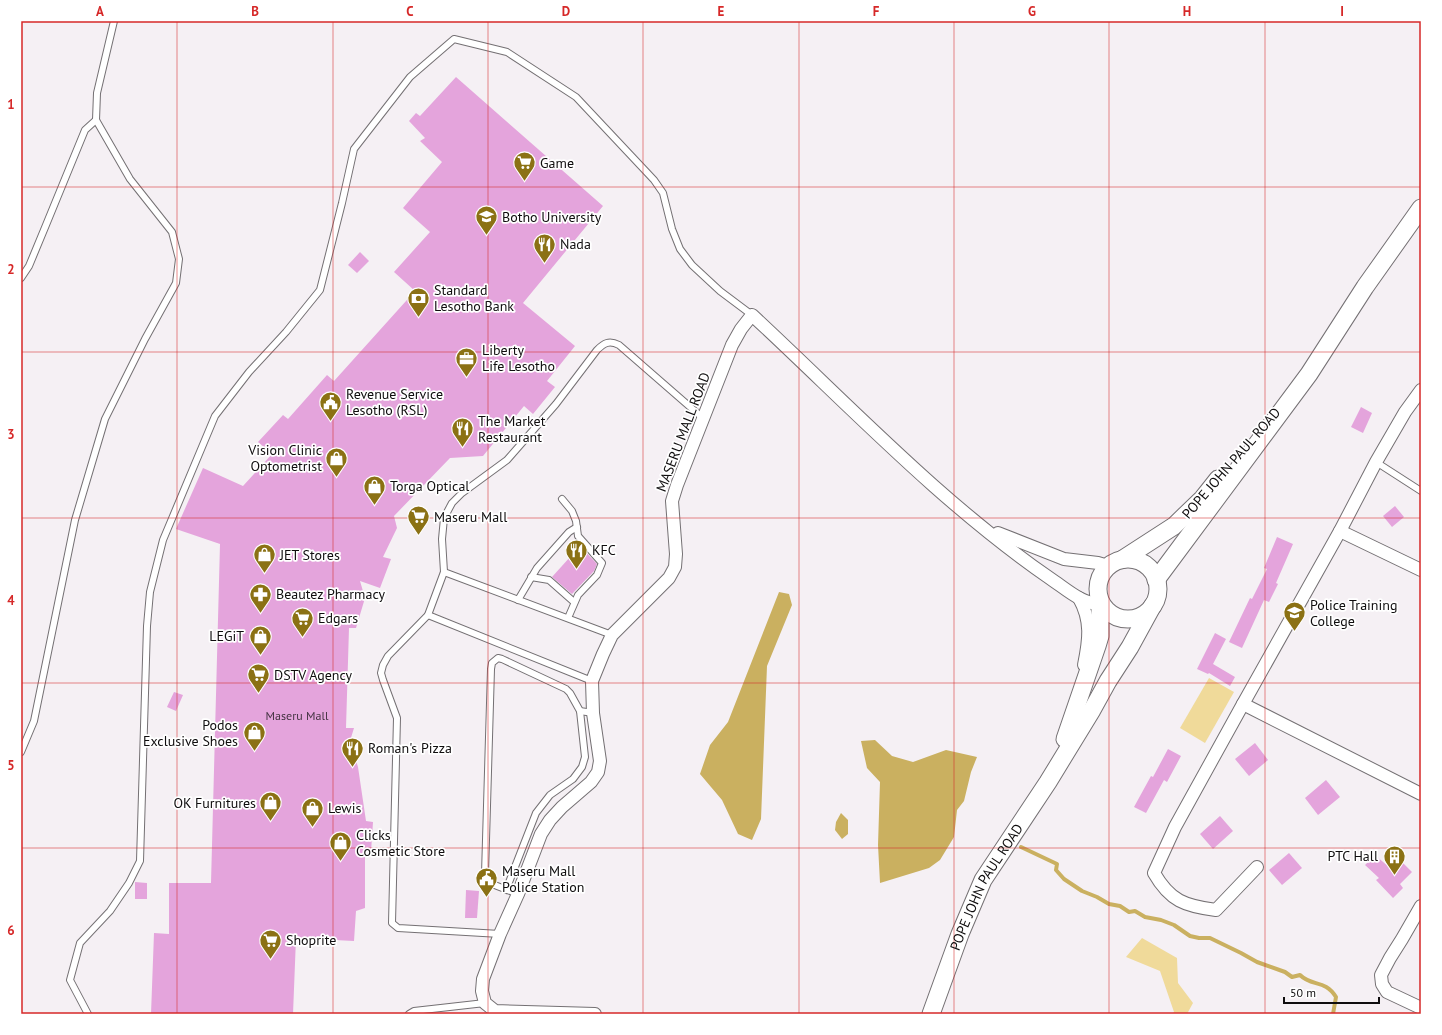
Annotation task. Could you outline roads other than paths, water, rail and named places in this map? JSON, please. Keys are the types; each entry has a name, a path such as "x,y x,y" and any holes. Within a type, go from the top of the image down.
{"main road":[{"name":"POPE JOHN PAUL ROAD","path":"1156,580 1296,391 1365,287 1421,208"},
{"name":"POPE JOHN PAUL ROAD","path":"1116,563 1160,536 1187,514 1202,498 1269,416 1296,391"},
{"path":"1135,560 1146,565 1154,574 1158,588 1157,596 1149,610 1140,617 1128,620 1116,617 1102,605 1098,594 1098,584 1102,574 1116,563 1135,560"},
{"name":"POPE JOHN PAUL ROAD","path":"1048,782 1069,730 1100,636 1099,614 1102,605"},
{"name":"POPE JOHN PAUL ROAD","path":"935,1009 960,934 983,880 1048,782 1130,647 1153,605"}],"street":[{"name":"MASERU MALL ROAD","path":"485,1003 482,991 483,979 541,834 562,806 591,782 598,772 600,761 593,713 592,682 612,635 669,578 675,567 676,554 672,501 732,345 740,329 752,315"},
{"path":"752,315 942,493 1027,562 1079,598 1094,604 1102,605"},
{"path":"1257,867 1216,910 1200,908 1178,901 1160,884 1154,873 1175,827 1340,531 1376,462 1404,412 1421,390"},
{"path":"974,519 1003,536 1064,559 1098,563 1116,563"},
{"path":"1340,531 1421,570"},
{"path":"1079,598 1085,608 1089,623 1089,638 1082,676 1084,684"},
{"path":"1243,704 1421,794"},
{"path":"1421,906 1381,975 1382,984 1387,992 1421,1007"},
{"path":"485,1003 496,1011 595,1014"}],"lane":[{"path":"21,752 34,721 75,520 105,419 145,339 176,283 179,259 172,232 130,179 96,120 97,93 114,21"},
{"path":"88,1014 70,980 80,943 110,910 129,883 140,861 147,626 150,592 163,540 214,416 249,372 286,332 320,290 354,149 410,77 454,39 507,52 576,97 654,180 663,193 672,229 680,249 692,265 720,290 752,315"},
{"path":"21,278 29,266 85,130 96,120"},
{"path":"500,934 398,928 392,923 397,718 381,673 383,665 388,656 428,615 444,572 442,539 444,518 452,503 462,493 507,460 556,404 604,343 615,343 619,345 704,419"},
{"path":"1376,462 1421,491"},
{"path":"562,499 572,511 576,520 578,536 602,563 598,575 578,595 568,618"},
{"path":"518,600 537,568 569,532 577,527"},
{"path":"444,572 612,635"},
{"path":"531,577 549,580 574,602"},
{"path":"428,615 592,682"},
{"path":"506,890 536,813 550,795 573,779 582,767 585,758 580,711 570,693 566,689 498,658 492,663 491,677 485,874 487,880 492,884 506,890 518,894"},
{"path":"580,711 593,713"},
{"path":"409,1014 414,1011 485,1003"}],"waterway":[{"path":"1021,847 1057,864 1056,870 1064,879 1082,891 1109,904 1120,906 1129,912 1135,911 1145,917 1161,920 1174,925 1190,936 1210,938 1257,962 1285,972 1292,977 1300,975 1309,981 1323,985 1332,991 1336,997 1333,1014"}],"place":[{"name":"Game","path":"525,182"},
{"name":"Botho University","path":"487,236"},
{"name":"Nada","path":"544,264"},
{"name":"Standard Lesotho Bank","path":"418,318"},
{"name":"Liberty Life Lesotho","path":"466,378"},
{"name":"Revenue Service Lesotho (RSL)","path":"331,422"},
{"name":"The Market Restaurant","path":"462,448"},
{"name":"Vision Clinic Optometrist","path":"337,478"},
{"name":"Torga Optical","path":"375,506"},
{"name":"Maseru Mall","path":"418,536"},
{"name":"KFC","path":"576,570"},
{"name":"JET Stores","path":"265,574"},
{"name":"Beautez Pharmacy","path":"261,614"},
{"name":"Police Training College","path":"1295,632"},
{"name":"Edgars","path":"302,638"},
{"name":"LEGiT","path":"260,656"},
{"name":"DSTV Agency","path":"258,694"},
{"name":"Podos Exclusive Shoes","path":"254,752"},
{"name":"Roman's Pizza","path":"353,768"},
{"name":"OK Furnitures","path":"271,822"},
{"name":"Lewis","path":"313,828"},
{"name":"Clicks Cosmetic Store","path":"340,862"},
{"name":"PTC Hall","path":"1394,876"},
{"name":"Maseru Mall Police Station","path":"487,898"},
{"name":"Shoprite","path":"271,960"}]}
